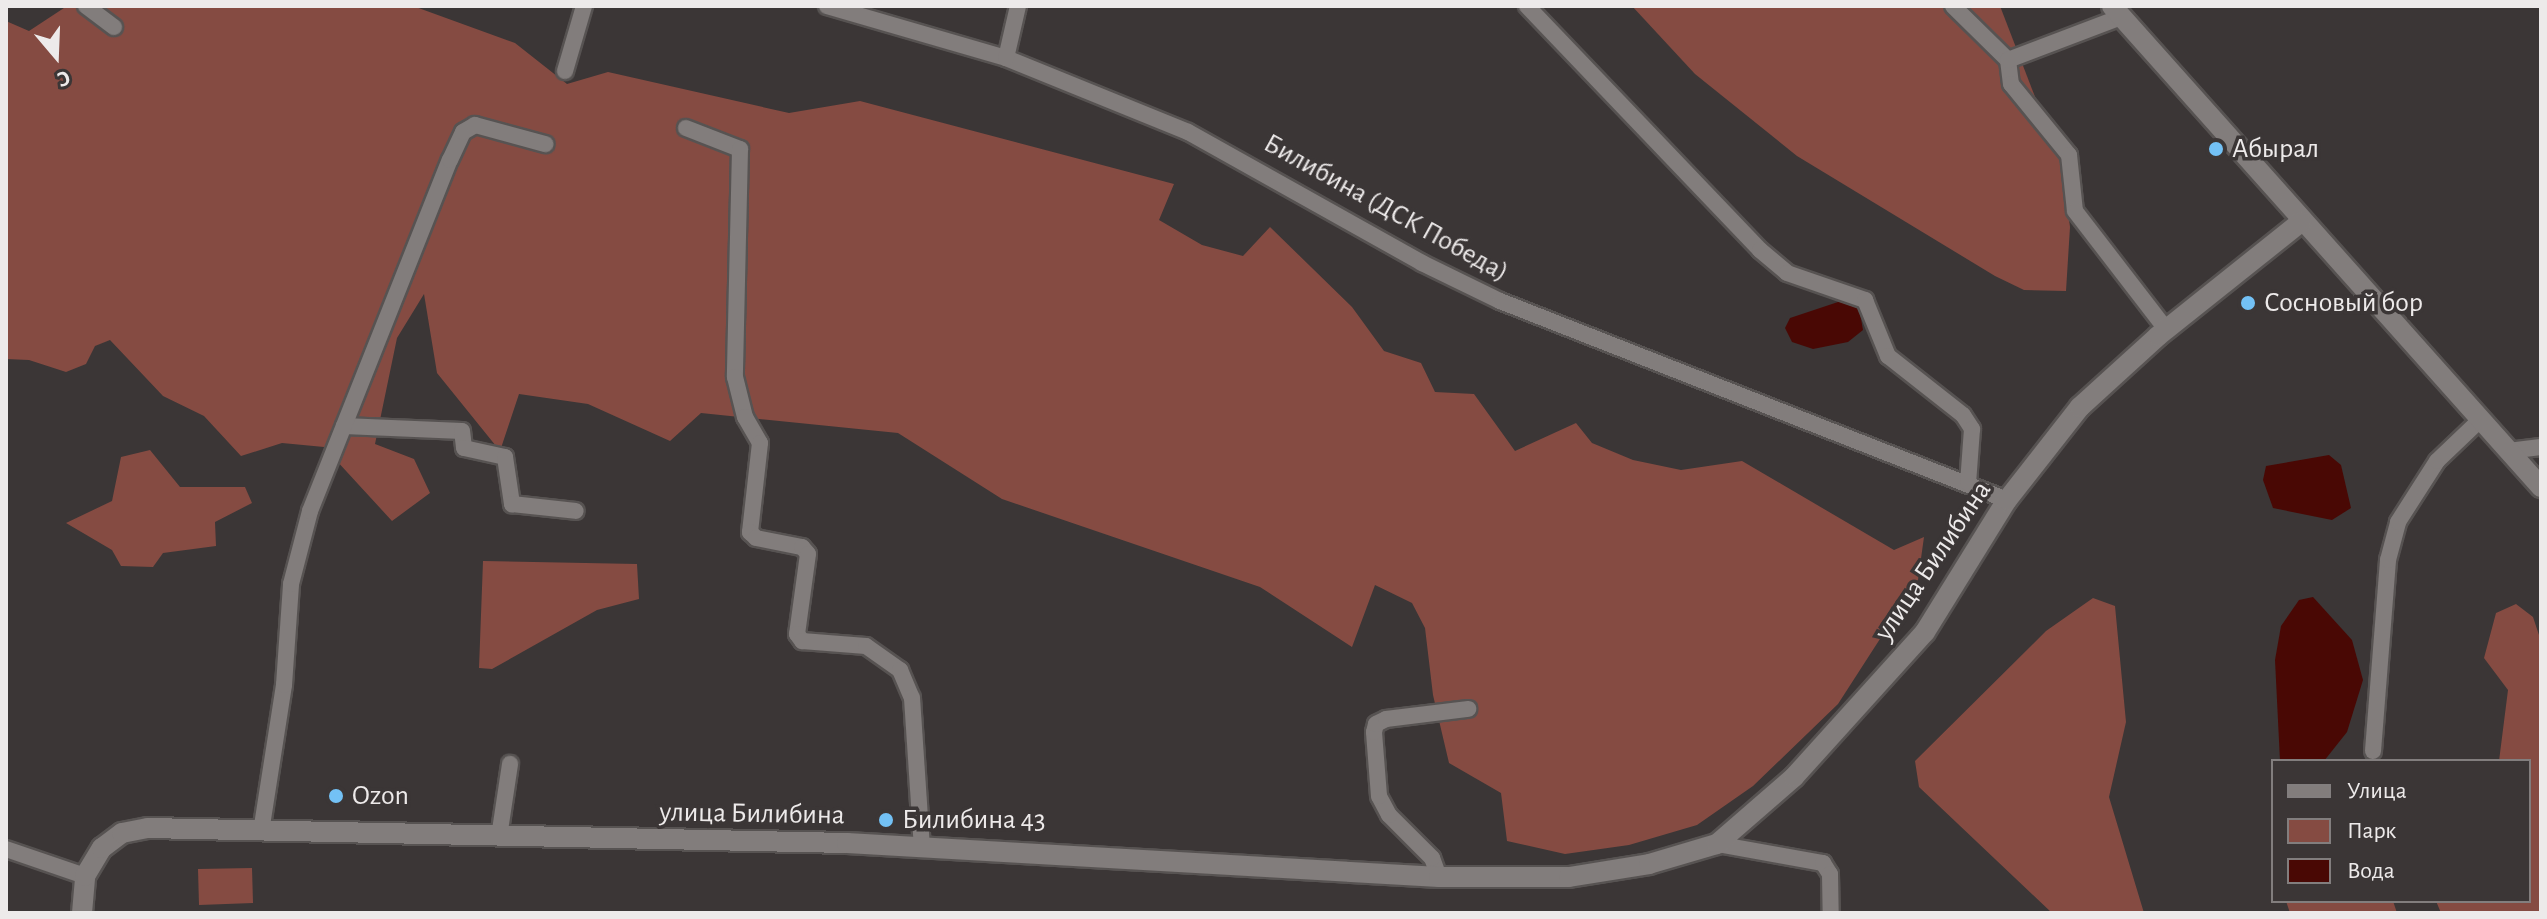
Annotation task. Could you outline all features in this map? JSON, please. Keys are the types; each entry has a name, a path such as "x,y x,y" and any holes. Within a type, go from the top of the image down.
{"main road":[{"path":"2116,11 2301,222 2541,487"},
{"name":"улица Билибина","path":"85,876 102,848 122,833 148,828 922,847 1439,877 1569,877 1649,864 1717,844 1794,777 1925,632 2007,500 2080,407 2166,329 2301,222"},
{"path":"82,913 85,876"}],"street":[{"path":"86,6 114,27"},
{"path":"565,71 584,6"},
{"name":"Билибина (ДСК Победа)","path":"827,6 1006,58 1188,132 1422,263 1500,301 2007,500"},
{"path":"1006,58 1018,6"},
{"path":"1527,6 1760,250 1787,273 1865,300 1888,356 1963,415 1972,429 1968,483"},
{"path":"1953,6 2008,60 2011,84 2069,155 2075,211 2166,329"},
{"path":"2008,60 2116,11"},
{"path":"261,832 284,685 291,584 310,511 463,132 484,126 545,144"},
{"path":"686,128 740,149 735,377 745,417 760,443 750,532 802,547 808,554 797,634 802,641 866,646 900,670 912,698 922,847"},
{"path":"2373,751 2388,560 2398,522 2437,461 2480,420"},
{"path":"344,426 462,431 464,448 505,457 512,504 576,511"},
{"path":"2508,451 2541,447"},
{"path":"1439,877 1432,858 1389,815 1379,796 1374,732 1386,719 1468,709"},
{"path":"499,837 510,764"},
{"path":"1717,844 1823,863 1830,874 1831,913"},
{"path":"6,849 85,876"}],"green space":[{"path":"67,6 413,6 515,43 567,84 608,72 789,113 860,101 1174,184 1159,220 1202,245 1243,256 1270,227 1352,307 1384,351 1421,363 1435,392 1474,394 1515,451 1576,423 1592,443 1633,460 1681,470 1742,461 1894,550 1924,537 1918,580 1838,704 1753,786 1697,825 1629,845 1565,854 1507,841 1501,793 1449,763 1433,695 1425,628 1412,603 1375,585 1352,647 1260,587 1002,499 898,433 701,413 670,441 588,404 519,394 500,451 437,373 424,294 397,338 375,444 414,459 430,493 392,521 324,447 282,443 241,456 204,416 163,396 110,340 95,346 86,364 66,372 29,360 6,359 6,21 29,31"},
{"path":"1632,6 2000,6 2062,167 2070,227 2066,291 2024,290 1995,276 1797,156 1695,74"},
{"path":"150,450 180,487 245,487 252,503 215,522 216,546 163,553 153,567 121,566 112,550 66,523 112,501 121,457"},
{"path":"483,561 637,564 639,599 597,610 492,669 479,668"},
{"path":"2093,598 2115,606 2126,722 2109,797 2144,913 2052,913 1919,787 1915,761 2046,631"},
{"path":"2516,604 2533,617 2541,641 2541,913 2441,913 2437,903 2531,903 2531,759 2499,759 2508,690 2484,658 2496,613"},
{"path":"252,868 253,903 199,905 198,869"},
{"path":"2287,903 2394,903 2397,913 2290,913"}],"water":[{"path":"1847,299 1859,308 1863,330 1848,342 1813,349 1792,342 1785,328 1790,318"},
{"path":"2329,455 2341,465 2351,508 2332,520 2273,508 2263,480 2266,466"},
{"path":"2313,597 2352,640 2363,680 2347,732 2326,759 2280,759 2275,660 2281,626 2299,600"}],"place":[{"name":"Абырал","path":"2216,149"},
{"name":"Сосновый бор","path":"2248,303"},
{"name":"Ozon","path":"336,796"},
{"name":"Билибина 43","path":"886,820"}]}
